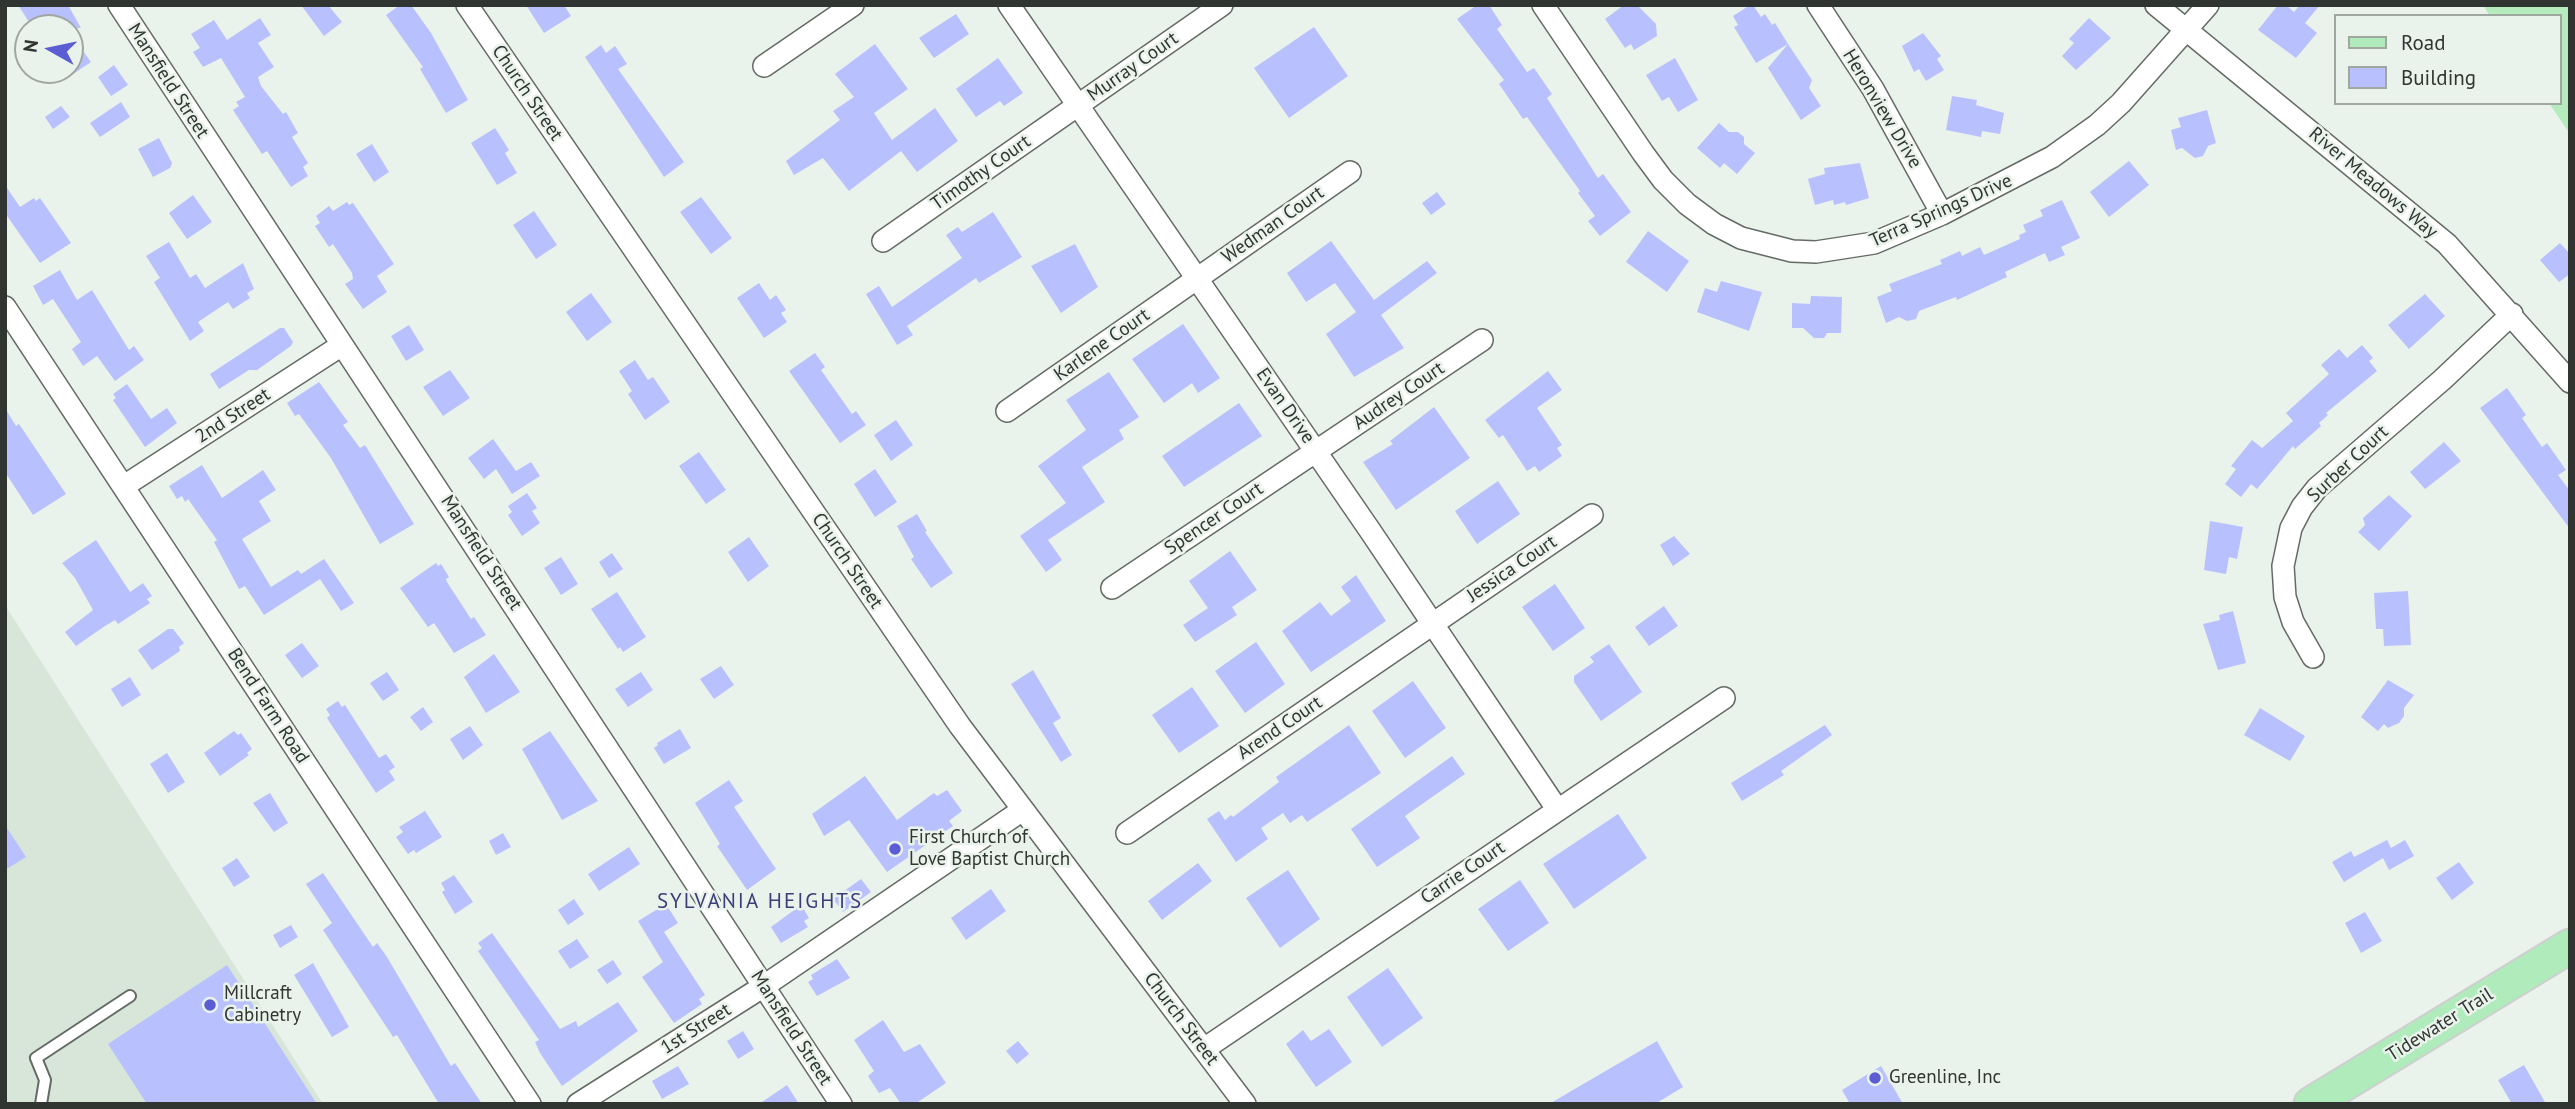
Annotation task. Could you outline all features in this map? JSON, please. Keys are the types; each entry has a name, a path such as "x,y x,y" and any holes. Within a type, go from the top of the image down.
{"main road":[{"name":"Tidewater Trail","path":"2330,1099 2570,946"}],"street":[{"name":"Mansfield Street","path":"119,5 841,1104"},
{"name":"Church Street","path":"467,5 1021,811 1245,1104"},
{"path":"764,66 853,5"},
{"name":"Evan Drive","path":"1009,5 1316,451 1557,809"},
{"name":"Murray Court","path":"1078,105 1222,5"},
{"name":"Terra Springs Drive","path":"1543,5 1663,180 1714,224 1764,245 1816,252 1874,243 2024,174 2097,125 2152,71 2208,5"},
{"name":"Heronview Drive","path":"1818,5 1873,89 1942,214"},
{"name":"River Meadows Way","path":"2156,5 2447,244 2570,382"},
{"name":"Timothy Court","path":"883,241 1078,105"},
{"name":"Wedman Court","path":"1197,278 1350,172"},
{"name":"Karlene Court","path":"1007,411 1197,278"},
{"name":"Bend Farm Road","path":"5,307 530,1104"},
{"name":"Surber Court","path":"2313,657 2293,622 2285,597 2283,566 2291,528 2302,506 2317,488 2442,380 2512,314"},
{"name":"Audrey Court","path":"1316,451 1482,340"},
{"name":"2nd Street","path":"124,486 342,345"},
{"name":"Spencer Court","path":"1112,588 1316,451"},
{"name":"Jessica Court","path":"1433,624 1592,515"},
{"name":"Arend Court","path":"1127,833 1433,624"},
{"name":"Carrie Court","path":"1204,1049 1724,698"},
{"name":"1st Street","path":"578,1104 764,986 1021,811"}],"lane":[{"path":"41,1104 45,1080 36,1058 130,996"}],"shaded area":[{"path":"5,605 323,1104 5,1104"}],"green space":[{"path":"2483,5 2570,5 2570,134 2550,105 2561,105 2561,14 2489,14"}],"building":[{"path":"18,5 68,5 73,14 24,14"},
{"path":"301,5 328,5 342,22 324,36"},
{"path":"400,5 411,5 431,33 468,100 446,113 420,69 423,67 386,15"},
{"path":"526,5 564,5 571,16 544,33"},
{"path":"1477,5 1489,5 1502,25 1497,29 1527,72 1534,68 1552,94 1547,98 1598,178 1603,174 1631,212 1600,236 1588,221 1595,216 1578,193 1580,191 1527,117 1523,119 1499,84 1504,80 1457,19"},
{"path":"1624,5 1637,5 1656,24 1657,36 1634,50 1631,44 1625,48 1605,19"},
{"path":"1753,5 1761,17 1765,14 1772,25 1775,23 1788,44 1756,63 1734,27 1738,25 1733,16"},
{"path":"2278,5 2286,5 2294,12 2300,5 2320,5 2305,23 2317,33 2296,58 2258,30"},
{"path":"956,14 969,34 934,58 919,38"},
{"path":"260,18 271,35 258,43 274,67 258,77 261,86 283,114 286,112 298,133 292,137 308,163 303,167 308,176 291,187 267,151 262,154 233,110 239,106 236,102 245,97 221,58 203,67 193,52 200,48 191,34 214,20 227,40"},
{"path":"2089,18 2111,38 2076,70 2062,56 2074,43 2069,39"},
{"path":"1314,27 1348,76 1289,118 1254,68"},
{"path":"1923,33 1941,56 1937,59 1944,70 1926,81 1919,69 1914,72 1902,46"},
{"path":"875,44 908,89 874,113 892,140 935,108 958,141 917,172 901,151 849,191 823,158 794,175 786,161 840,120 833,111 854,97 835,74"},
{"path":"1788,44 1812,80 1809,88 1821,106 1801,120 1768,68"},
{"path":"601,45 606,53 615,46 627,64 618,69 684,162 664,177 585,57"},
{"path":"84,52 91,62 84,67"},
{"path":"998,58 1023,93 1004,106 1000,101 976,117 956,89"},
{"path":"1675,58 1698,100 1678,112 1669,97 1662,101 1646,75"},
{"path":"114,65 128,85 111,96 98,77"},
{"path":"1952,96 1977,100 1976,105 2004,113 2000,134 1982,131 1981,137 1946,130"},
{"path":"121,102 130,117 100,137 90,123"},
{"path":"61,106 70,117 53,129 45,117"},
{"path":"2207,110 2216,143 2208,146 2203,156 2195,158 2182,148 2176,150 2171,130 2181,127 2178,118"},
{"path":"1719,123 1729,132 1738,132 1744,137 1744,144 1755,153 1737,174 1724,163 1720,168 1697,148"},
{"path":"495,128 509,150 505,153 517,173 497,185 471,143"},
{"path":"159,138 172,163 170,168 153,177 138,149"},
{"path":"372,144 389,172 374,182 356,154"},
{"path":"2129,161 2149,185 2109,217 2090,192"},
{"path":"1860,163 1869,198 1846,205 1845,202 1834,205 1833,200 1815,205 1808,179 1825,174 1824,168"},
{"path":"5,185 20,207 34,198 36,201 40,198 71,243 40,263 5,213"},
{"path":"1437,192 1446,204 1431,215 1422,203"},
{"path":"193,195 212,222 187,239 169,213"},
{"path":"701,197 732,238 711,254 680,212"},
{"path":"2062,200 2080,238 2061,247 2065,255 2049,262 2045,253 2005,272 2007,277 1957,300 1956,297 1919,311 1916,319 1907,321 1899,317 1886,323 1877,297 1892,291 1889,284 1942,264 1940,260 1960,251 1962,256 1980,247 1984,255 2020,239 2019,235 2026,232 2023,225 2043,216 2040,210"},
{"path":"347,202 349,205 353,203 394,264 377,276 387,292 363,309 345,284 353,279 352,273 333,244 329,247 315,226 320,223 316,216 329,206 333,211"},
{"path":"534,211 557,245 536,259 513,225"},
{"path":"993,212 1022,257 979,283 976,278 907,326 913,335 897,345 866,294 879,286 892,307 962,258 946,235 958,227 962,232"},
{"path":"1648,231 1689,261 1667,292 1626,262"},
{"path":"1331,241 1374,300 1427,261 1437,273 1381,315 1404,348 1354,377 1326,334 1356,312 1335,283 1306,302 1287,273"},
{"path":"169,242 190,278 196,274 205,288 243,263 254,289 247,293 250,298 233,309 228,302 198,322 204,331 190,341 154,282 160,278 146,256"},
{"path":"2560,243 2570,254 2570,274 2559,282 2540,260"},
{"path":"1075,244 1098,287 1061,313 1031,266"},
{"path":"60,270 77,300 92,290 129,350 134,346 144,360 115,381 97,356 83,366 72,349 81,342 53,299 43,305 33,286"},
{"path":"1721,281 1762,292 1749,331 1697,312 1705,288 1717,292"},
{"path":"759,283 770,300 776,295 786,310 781,313 787,322 764,338 737,298"},
{"path":"591,293 612,322 587,341 566,312"},
{"path":"2425,294 2445,316 2409,349 2388,325"},
{"path":"1811,296 1842,297 1841,333 1827,333 1824,338 1814,338 1803,328 1792,328 1792,303 1810,304"},
{"path":"1183,324 1220,378 1198,393 1192,383 1164,403 1132,359"},
{"path":"409,325 424,350 406,361 391,336"},
{"path":"280,328 284,328 293,342 291,346 257,370 249,370 219,389 210,374"},
{"path":"2362,345 2373,358 2369,361 2377,371 2326,413 2328,415 2319,423 2321,426 2295,449 2293,446 2257,489 2251,484 2241,497 2225,484 2236,469 2231,466 2252,440 2262,448 2293,421 2286,413 2329,374 2321,365 2339,349 2347,358"},
{"path":"815,353 825,367 821,370 852,414 856,411 866,425 840,443 789,371"},
{"path":"635,360 648,380 653,377 670,402 645,420 628,394 632,391 619,371"},
{"path":"450,370 470,398 443,416 423,387"},
{"path":"1548,371 1562,390 1537,408 1562,445 1557,448 1562,456 1539,472 1535,466 1527,471 1503,435 1499,438 1485,420"},
{"path":"1109,372 1139,417 1119,430 1124,439 1082,467 1105,502 1048,540 1062,560 1046,572 1020,536 1066,503 1038,466 1086,430 1066,400"},
{"path":"319,382 348,422 343,425 360,448 365,445 414,524 380,544 331,458 299,414 295,416 287,403"},
{"path":"127,384 151,419 167,408 177,423 145,447 113,400 116,398 113,394"},
{"path":"2507,388 2526,415 2522,418 2542,447 2547,443 2566,470 2558,475 2570,491 2570,529 2480,408"},
{"path":"1239,403 1262,436 1184,487 1162,456"},
{"path":"1434,407 1470,458 1396,510 1363,462 1393,444 1390,441"},
{"path":"5,408 16,426 19,424 66,494 33,515 5,472"},
{"path":"896,420 913,445 891,461 874,435"},
{"path":"493,439 516,471 531,462 540,476 512,494 496,469 484,479 468,458"},
{"path":"2444,442 2461,461 2425,489 2410,472"},
{"path":"699,452 726,490 706,504 679,466"},
{"path":"202,465 222,498 263,470 276,490 259,501 271,521 242,539 271,587 298,570 301,574 324,559 354,603 341,611 320,579 264,615 245,586 239,589 214,542 217,540 188,499 185,502 182,496 177,499 169,486"},
{"path":"875,469 897,502 875,517 854,484"},
{"path":"1498,481 1520,514 1477,544 1455,511"},
{"path":"527,493 537,508 532,511 540,523 522,536 508,515 512,512 508,506"},
{"path":"2389,495 2412,516 2379,551 2358,532 2365,525 2363,518"},
{"path":"917,514 927,531 925,532 953,573 931,588 911,559 914,557 897,526"},
{"path":"2210,521 2243,527 2237,559 2229,557 2226,574 2204,570"},
{"path":"1674,536 1690,554 1673,566 1660,545"},
{"path":"749,537 769,566 748,582 728,552"},
{"path":"96,540 130,592 143,583 152,596 147,599 150,603 118,624 115,620 76,646 65,632 93,610 75,578 62,563"},
{"path":"1230,551 1257,590 1232,607 1237,615 1195,642 1183,625 1208,608 1189,581"},
{"path":"612,553 623,569 609,578 599,562"},
{"path":"561,557 578,584 561,595 544,568"},
{"path":"436,563 438,566 441,564 449,577 447,582 471,619 474,617 486,635 454,653 434,623 428,627 400,588"},
{"path":"1356,575 1386,621 1311,672 1282,631 1320,602 1331,616 1351,601 1341,587"},
{"path":"1555,584 1585,628 1553,651 1522,607"},
{"path":"2408,591 2411,645 2384,646 2383,629 2376,629 2374,593"},
{"path":"617,592 646,637 623,652 620,647 618,649 591,609"},
{"path":"1664,606 1678,626 1649,646 1635,627"},
{"path":"2233,611 2246,663 2218,670 2203,624 2220,620 2219,615"},
{"path":"168,629 173,629 184,643 179,647 180,651 152,670 138,650"},
{"path":"1256,642 1285,684 1245,713 1215,671"},
{"path":"302,643 319,666 302,678 285,655"},
{"path":"1609,644 1642,692 1601,721 1574,682 1574,676 1594,662 1590,657"},
{"path":"494,654 520,692 486,713 464,677"},
{"path":"721,666 734,685 714,699 700,679"},
{"path":"1033,670 1061,718 1053,723 1072,755 1061,762 1011,684"},
{"path":"387,672 399,690 383,701 370,683"},
{"path":"641,672 653,690 628,707 615,689"},
{"path":"130,677 141,695 122,707 111,689"},
{"path":"2388,680 2414,695 2404,708 2404,716 2399,723 2388,728 2384,724 2378,731 2361,717"},
{"path":"1413,681 1446,728 1405,758 1372,711"},
{"path":"1192,687 1219,726 1179,753 1152,715"},
{"path":"338,701 342,707 345,705 379,758 386,754 395,767 389,771 395,780 376,793 327,718 330,715 326,709"},
{"path":"423,707 433,722 421,731 410,717"},
{"path":"2260,708 2305,736 2290,761 2244,735"},
{"path":"1349,725 1381,773 1307,822 1302,815 1290,823 1283,813 1261,828 1268,839 1236,862 1207,819 1219,811 1225,820 1231,815 1233,817 1279,782 1276,777"},
{"path":"1825,725 1832,735 1781,771 1784,775 1742,801 1731,783"},
{"path":"470,726 483,745 463,760 450,739"},
{"path":"680,729 691,748 664,764 654,748 657,743"},
{"path":"234,731 238,735 241,733 252,749 247,753 249,755 220,776 204,753"},
{"path":"550,731 598,801 562,820 522,749"},
{"path":"167,753 185,782 168,793 150,764"},
{"path":"1452,756 1465,774 1405,816 1420,838 1377,867 1351,829"},
{"name":"First Church of Love Baptist Church","path":"865,776 897,820 934,793 937,796 947,790 962,811 949,821 953,826 887,872 849,820 824,836 812,814"},
{"path":"729,780 743,801 734,807 776,869 747,890 717,846 720,844 695,803"},
{"path":"270,793 288,823 274,832 253,803"},
{"path":"425,811 442,837 416,853 414,850 408,854 396,837 403,832 399,827"},
{"path":"1618,814 1647,858 1574,909 1543,864"},
{"path":"5,825 26,857 5,870"},
{"path":"503,833 511,847 496,855 489,841"},
{"path":"2387,840 2391,848 2405,840 2414,856 2389,870 2383,858 2344,882 2332,862 2351,851 2354,857"},
{"path":"629,847 640,864 599,891 588,874"},
{"path":"237,858 250,877 234,887 222,868"},
{"path":"2459,862 2474,883 2452,900 2436,878"},
{"path":"1198,863 1212,881 1162,920 1148,901"},
{"path":"1288,870 1320,919 1280,948 1246,898"},
{"path":"323,873 373,947 377,943 387,957 451,1066 455,1063 482,1104 439,1104 397,1035 393,1037 323,930 332,923 306,884"},
{"path":"454,875 473,902 455,914 442,892 445,890 441,883"},
{"path":"861,879 871,892 843,912 833,899"},
{"path":"1520,880 1549,923 1508,951 1478,909"},
{"path":"991,889 1006,911 966,940 951,918"},
{"path":"574,899 584,914 568,925 558,910"},
{"path":"666,904 678,923 664,932 705,995 699,999 702,1004 674,1023 642,977 663,962 638,921"},
{"path":"801,905 809,918 804,921 808,927 781,943 771,927"},
{"path":"2365,912 2382,941 2361,953 2345,923"},
{"path":"291,925 298,937 280,948 273,935"},
{"path":"492,933 560,1029 576,1021 578,1027 618,1002 638,1031 562,1086 540,1053 535,1042 539,1040 478,951 482,948 478,943"},
{"path":"577,939 589,957 570,969 558,951"},
{"path":"837,959 850,978 817,996 808,982 813,979 811,975"},
{"path":"613,960 622,974 607,984 597,970"},
{"path":"313,963 349,1027 332,1037 294,975"},
{"name":"Millcraft Cabinetry","path":"227,965 317,1104 147,1104 108,1044"},
{"path":"1388,968 1423,1018 1382,1047 1347,997"},
{"path":"883,1020 904,1052 920,1044 946,1083 915,1104 901,1104 890,1088 879,1093 868,1076 874,1071 854,1040"},
{"path":"1329,1029 1352,1062 1316,1087 1286,1044 1303,1030 1311,1041"},
{"path":"743,1031 754,1049 738,1059 727,1041"},
{"path":"1018,1041 1029,1054 1017,1064 1006,1051"},
{"path":"1657,1041 1683,1087 1655,1104 1549,1104"},
{"path":"2524,1065 2546,1104 2512,1104 2498,1080"},
{"path":"678,1066 689,1084 662,1099 652,1081"},
{"name":"Greenline, Inc","path":"1881,1066 1903,1104 1850,1104 1842,1090"},
{"path":"787,1085 799,1104 759,1104"}],"place":[{"name":"First Church of Love Baptist Church","path":"895,849"},
{"name":"Millcraft Cabinetry","path":"210,1005"},
{"name":"Greenline, Inc","path":"1875,1078"}],"district":[{"name":"SYLVANIA HEIGHTS","path":"760,902"}]}
